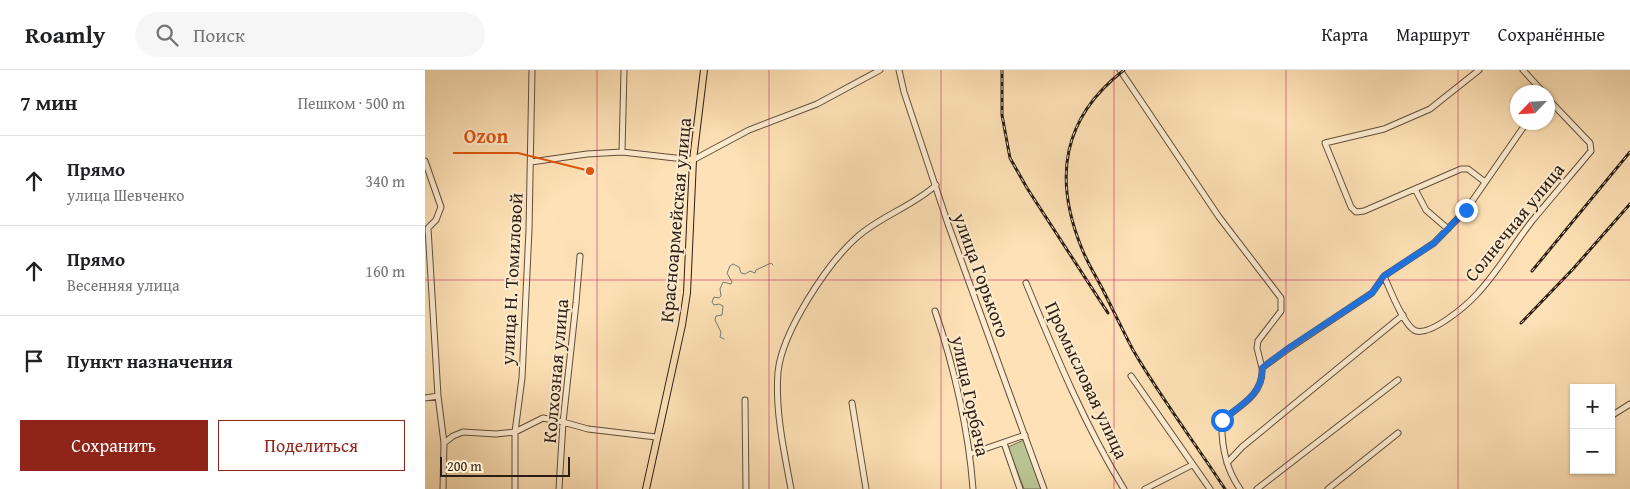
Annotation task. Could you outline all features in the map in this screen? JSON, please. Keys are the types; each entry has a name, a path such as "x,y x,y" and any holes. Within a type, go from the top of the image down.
{"main road":[{"name":"Красноармейская улица","path":"646,489 687,293 693,160 704,70"}],"street":[{"name":"улица Н. Томиловой","path":"515,489 515,432 522,378 525,320 531,162 531,70"},
{"path":"622,152 624,70"},
{"path":"531,162 587,154 622,152 693,160 749,130 817,104 880,70"},
{"name":"улица Горького","path":"899,70 903,92 954,242 1044,489"},
{"path":"1120,70 1219,217 1281,298 1281,311 1258,341 1257,348 1263,378 1258,389 1249,399 1222,420 1221,435 1227,463 1233,479 1240,489"},
{"path":"1479,70 1430,109 1384,129 1325,143 1351,206 1356,212 1364,211 1461,169 1468,169 1485,182"},
{"path":"1523,70 1537,85"},
{"name":"Солнечная улица","path":"1403,315 1409,326 1415,330 1428,330 1441,324 1477,295 1532,221 1591,151 1590,143 1555,106"},
{"path":"1262,368 1287,349 1372,293 1384,276 1434,243 1466,210 1521,130"},
{"path":"425,161 441,208 436,220 429,228 438,396 444,443 443,489"},
{"path":"791,489 777,402 778,369 786,343 798,316 824,274 856,238 877,222 927,193 935,185"},
{"path":"1415,189 1426,210 1448,229"},
{"name":"Колхозная улица","path":"559,489 563,422 580,256"},
{"path":"1227,463 1242,447 1403,315 1384,276"},
{"name":"Промысловая улица","path":"1025,283 1079,406 1108,464 1124,489"},
{"name":"улица Горбача","path":"935,311 944,336 955,379 970,454 973,489"},
{"path":"1131,376 1210,489"},
{"path":"1257,489 1398,380"},
{"path":"425,398 438,396"},
{"path":"745,400 746,489"},
{"path":"852,403 866,489"},
{"path":"1615,413 1630,404"},
{"path":"444,443 463,432 496,434 515,432 543,418 588,429 656,437"},
{"path":"1328,489 1398,433"},
{"path":"970,454 1025,435"},
{"path":"1004,443 1021,489"},
{"path":"1145,489 1192,465"}],"green space":[{"path":"1024,440 1041,489 1024,489 1008,447"}],"waterway":[{"path":"724,339 720,337 721,332 715,320 716,316 722,315 723,306 719,304 714,305 712,302 714,297 719,298 721,296 720,289 723,282 731,284 732,282 727,273 730,266 733,264 739,267 741,273 745,274 750,271 755,273 756,270 771,263 773,265"}],"railway":[{"path":"1002,70 1002,115 1010,158 1027,188 1108,313"},
{"path":"1124,70 1103,89 1087,108 1076,129 1069,151 1066,174 1073,223 1084,255 1133,350 1225,489"},
{"path":"1532,271 1630,152"},
{"path":"1521,323 1573,269 1630,204"}],"place":[{"name":"Ozon","path":"590,171"}],"route":[{"path":"1222,420 1249,399 1258,389 1263,378 1262,368 1287,349 1372,293 1384,276 1434,243 1466,210"}]}
